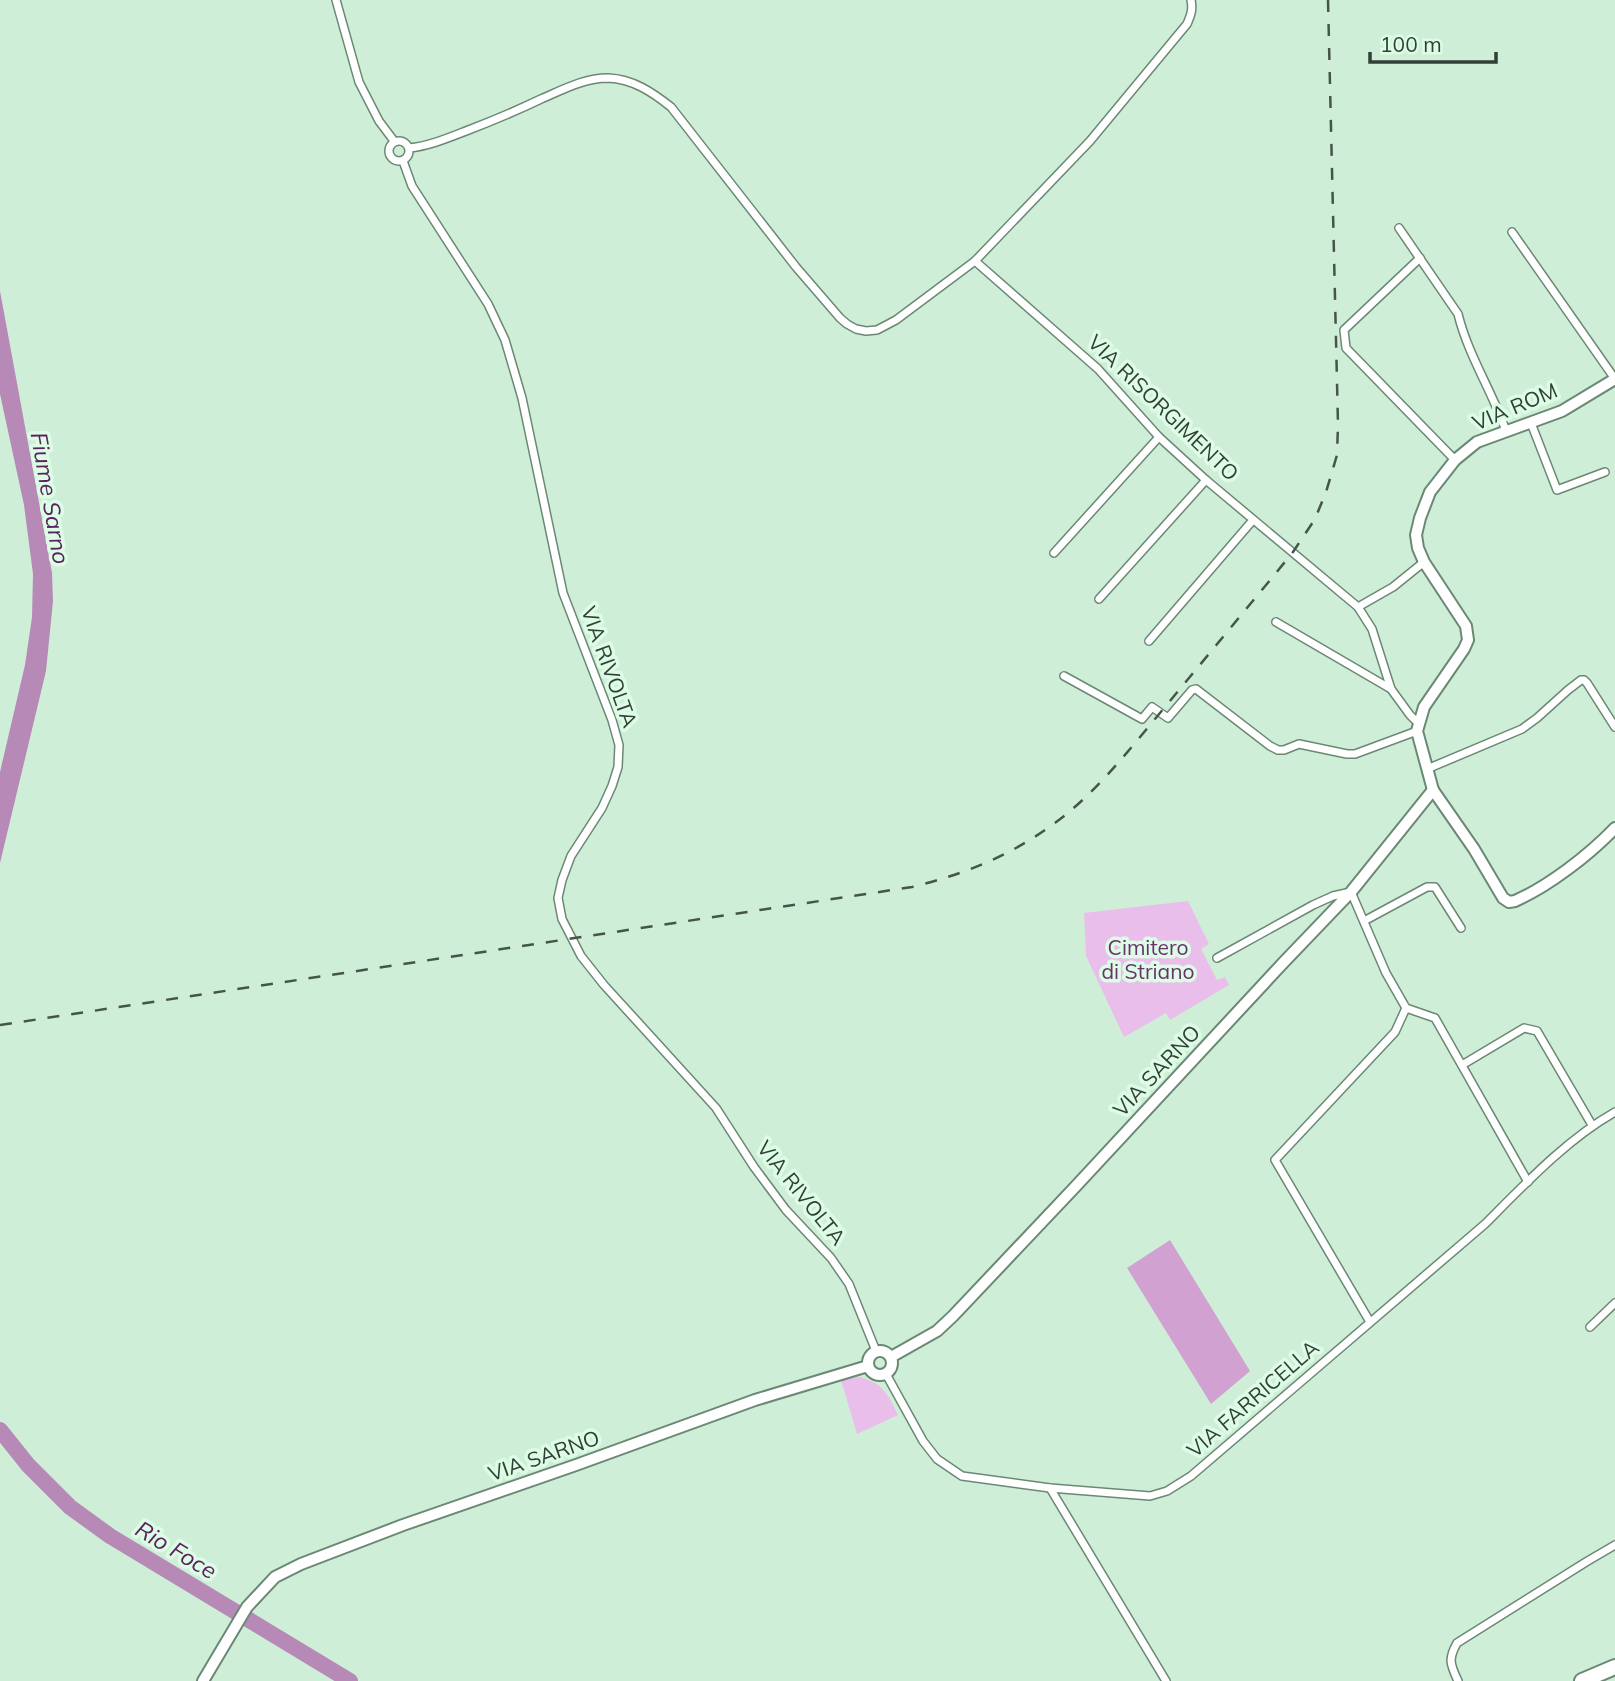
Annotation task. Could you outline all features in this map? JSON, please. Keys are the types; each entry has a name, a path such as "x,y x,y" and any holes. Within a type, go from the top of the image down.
{"highway":[{"path":"1583,1681 1615,1667"}],"main road":[{"name":"VIA ROM","path":"1424,562 1416,535 1420,518 1430,492 1455,460 1477,442 1562,411 1615,379"},
{"path":"1418,728 1424,706 1468,640 1466,626 1424,562"},
{"name":"VIA RISORGIMENTO","path":"1418,728 1433,790 1508,902 1521,898 1551,880 1589,853 1615,828"},
{"name":"VIA SARNO","path":"891,1357 937,1331 953,1316 1351,892 1433,790"},
{"path":"876,1351 886,1352 891,1357 891,1368 886,1374 875,1374 868,1366 870,1356 876,1351"},
{"name":"VIA SARNO","path":"203,1681 247,1607 275,1577 300,1564 755,1400 868,1366"}],"street":[{"path":"336,0 359,82 379,121 394,141"},
{"path":"409,148 447,138 583,82 609,78 623,80 649,90 671,107 796,267 840,318 856,329 877,330 887,326 975,261 1099,131 1187,23 1191,15 1191,0"},
{"path":"394,141 404,141 409,148 408,156 403,161 396,161 390,156 389,149 394,141"},
{"name":"VIA RIVOLTA","path":"403,161 412,186 488,304 505,340 522,398 563,593 612,720 618,745 618,767 612,786 602,808 571,856 562,880 558,898 562,919 582,956 604,985 716,1108 786,1210 831,1258 849,1284 876,1351"},
{"path":"1399,228 1458,314 1476,364 1506,431"},
{"path":"1512,232 1615,379"},
{"path":"1420,258 1344,331 1346,348 1455,460"},
{"name":"VIA RISORGIMENTO","path":"975,261 1098,369 1159,437 1206,480 1358,607 1372,629 1391,689 1418,728"},
{"path":"1531,423 1557,490 1605,472"},
{"path":"1054,553 1159,437"},
{"path":"1100,599 1206,480"},
{"path":"1149,641 1253,520"},
{"path":"1358,607 1394,587 1424,562"},
{"path":"1276,622 1391,689"},
{"path":"1064,676 1142,719 1152,707 1168,718 1192,690 1196,689 1278,750 1298,744 1355,754 1418,728"},
{"path":"1427,769 1522,729 1581,680 1587,683 1615,727"},
{"path":"1364,921 1427,887 1435,887 1461,928"},
{"path":"1217,958 1313,905 1351,892 1386,973 1406,1007 1435,1018 1528,1182"},
{"path":"1370,1322 1275,1160 1395,1032 1406,1007"},
{"path":"1462,1065 1524,1028 1537,1031 1592,1125"},
{"name":"VIA FARRICELLA","path":"886,1374 936,1459 962,1476 1050,1488 1150,1496 1173,1488 1191,1476 1485,1224 1592,1125 1615,1112"},
{"path":"1590,1327 1615,1303"},
{"path":"1050,1488 1166,1681"},
{"path":"1458,1681 1450,1660 1457,1643 1615,1545"}],"green space":[{"name":"Cimitero di Striano","path":"1188,901 1209,944 1201,949 1217,980 1225,977 1229,985 1170,1020 1166,1013 1124,1037 1086,956 1084,913"},
{"path":"859,1377 884,1390 898,1415 857,1434 841,1380"}],"shaded area":[{"name":"Fiume Sarno","path":"0,291 52,573 53,601 46,671 0,863 0,772 25,665 32,617 33,574 24,505 0,394"},
{"path":"1170,1240 1250,1371 1211,1404 1127,1268"}],"waterway":[{"name":"Rio Foce","path":"0,1430 28,1465 70,1507 110,1536 350,1681"}],"railway":[{"path":"0,1025 912,887 968,870 1002,855 1067,814 1119,761 1293,552 1315,519 1326,492 1337,455 1338,425 1328,0"}]}
